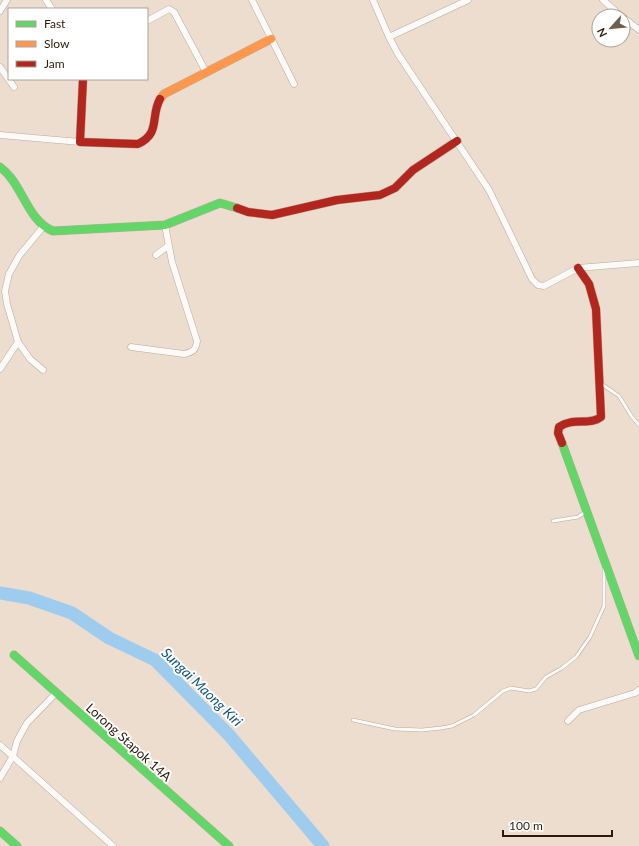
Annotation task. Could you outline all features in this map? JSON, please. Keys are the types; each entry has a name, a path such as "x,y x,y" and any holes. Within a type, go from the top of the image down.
{"street":[{"path":"0,11 7,0"},
{"path":"252,0 294,84"},
{"path":"373,0 389,37 489,190 532,279 538,285 544,286 578,268 639,262"},
{"path":"389,37 468,0"},
{"path":"603,0 612,8"},
{"path":"148,20 169,9 174,12 206,72"},
{"path":"631,24 639,30"},
{"path":"0,135 80,142 138,144 147,141 152,136 160,99 164,94 271,39"},
{"path":"0,67 8,79"},
{"path":"9,80 14,88"},
{"path":"80,142 83,80"},
{"path":"0,168 11,177 43,227 52,231 165,225 220,203 248,212 272,215 338,200 388,193 413,170 457,141"},
{"path":"131,347 184,354 192,352 196,348 197,341 193,323 168,246 165,225"},
{"path":"43,227 19,256 9,274 5,290 7,304 18,342 30,359 43,370"},
{"path":"156,255 168,246"},
{"path":"578,268 589,284 596,309 601,417 600,419 568,421 559,427 558,433 585,512 639,656"},
{"path":"0,367 18,342"},
{"name":"Lorong Stapok 14A","path":"14,655 229,846"},
{"path":"568,721 579,710 635,693 639,690"},
{"path":"0,778 13,756 17,741 27,723 56,693"},
{"path":"0,745 114,846"},
{"path":"0,831 17,846"}],"lane":[{"path":"599,382 619,396 632,417 639,425"},
{"path":"553,521 578,517 585,512"},
{"path":"353,720 395,729 422,730 441,728 452,726 474,715 507,689 511,688 529,691 536,690 546,677 562,668 576,657 590,637 604,606 604,563"}],"waterway":[{"name":"Sungai Maong Kiri","path":"0,593 29,598 72,613 109,638 155,660 229,735 323,846"}],"traffic: fast":[{"path":"0,167 16,185 34,215 45,227 53,231 165,225 220,203 237,208"},
{"path":"562,443 639,656"},
{"path":"14,655 229,846"},
{"path":"0,831 17,846"}],"traffic: slow":[{"path":"160,99 164,94 271,39"}],"traffic: jam":[{"path":"83,80 80,142 138,144 150,135 160,99"},
{"path":"237,208 248,212 272,215 337,200 380,195 395,188 413,170 457,141"},
{"path":"562,443 558,433 559,427 570,422 592,421 601,417 596,309 589,284 578,268"}]}
